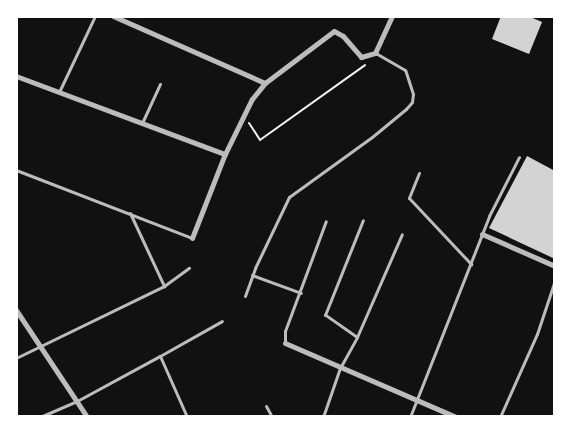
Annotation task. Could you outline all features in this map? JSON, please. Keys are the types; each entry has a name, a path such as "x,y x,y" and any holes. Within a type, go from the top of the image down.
{"street":[{"path":"113,16 265,83"},
{"path":"192,238 225,154 252,99 265,83 334,31 343,36 361,57 375,53 392,16"},
{"path":"16,76 225,154"},
{"path":"482,234 555,266"},
{"path":"16,310 87,417"},
{"path":"285,343 417,400 449,416 456,417"}],"lane":[{"path":"59,92 95,16"},
{"path":"245,296 252,275 289,197 372,137 411,104 413,94 405,70 375,53"},
{"path":"142,123 160,84"},
{"path":"410,417 482,234 519,157"},
{"path":"16,170 130,212 192,238"},
{"path":"419,173 409,198 471,264"},
{"path":"130,212 164,286"},
{"path":"357,337 325,315 363,220"},
{"path":"285,343 286,331 326,221"},
{"path":"323,417 340,368 357,337 402,234"},
{"path":"16,358 164,286 189,268"},
{"path":"252,275 301,293"},
{"path":"500,417 537,334 555,280"},
{"path":"40,417 77,401 222,322"},
{"path":"160,356 187,417"},
{"path":"266,406 272,417"}],"path":[{"path":"244,116 260,140 364,66 375,53"}],"building":[{"path":"501,16 528,16 542,22 529,54 492,39"},
{"path":"527,156 555,171 555,259 489,228"}]}
